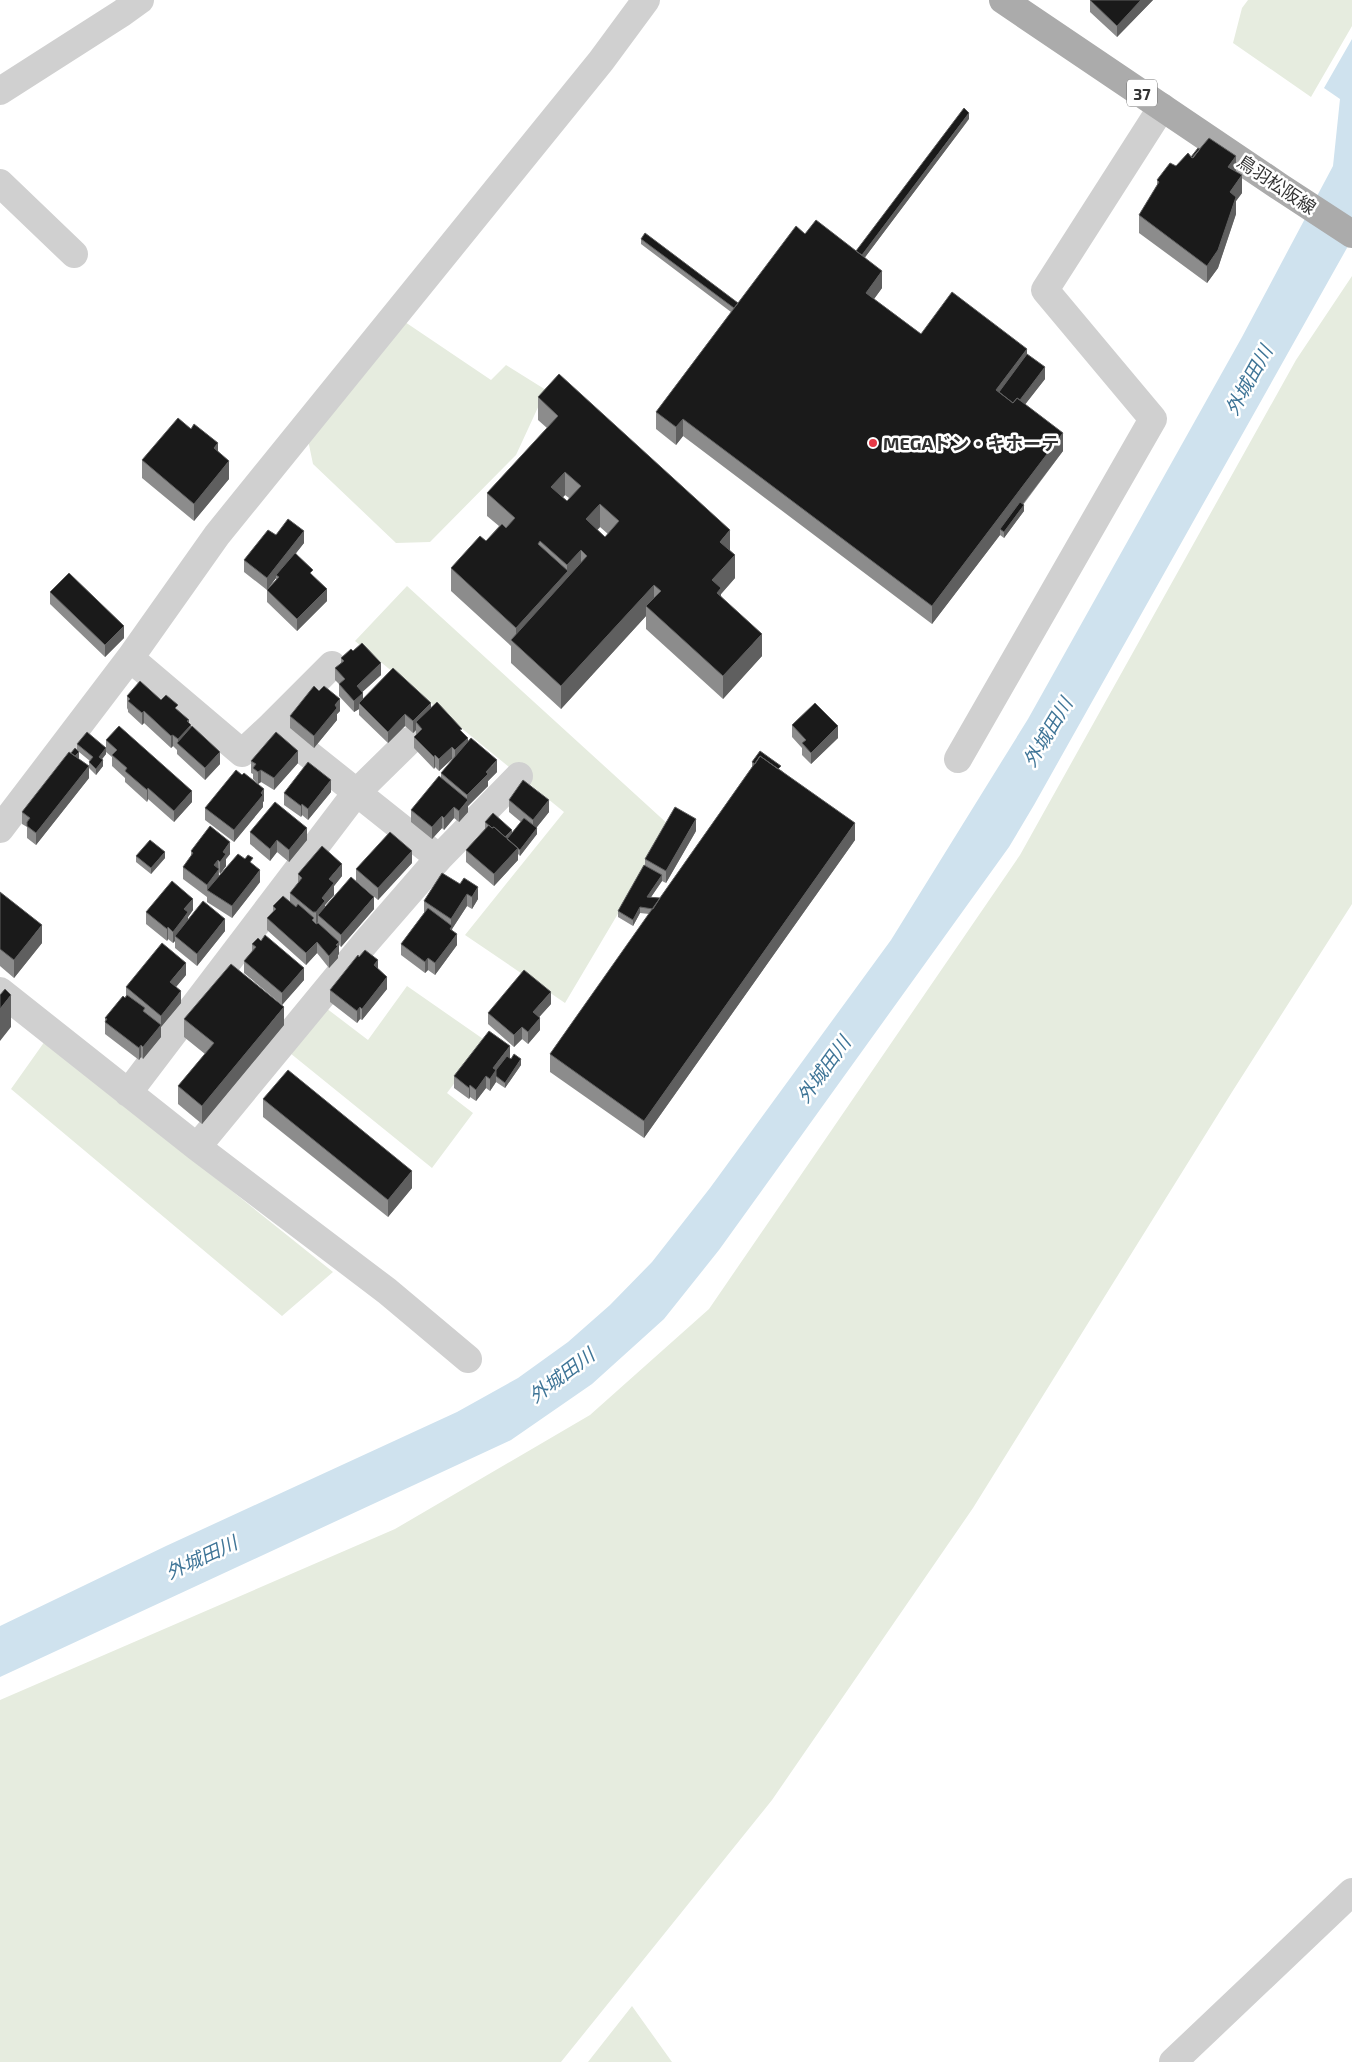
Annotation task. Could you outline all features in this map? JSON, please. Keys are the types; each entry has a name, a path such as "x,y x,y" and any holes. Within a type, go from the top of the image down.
{"main road":[{"name":"鳥羽松阪線","path":"1003,0 1352,234"}],"street":[{"path":"0,91 140,0"},
{"path":"0,829 130,658 217,535 601,61 646,0"},
{"path":"958,759 1153,419 1045,290 1162,107"},
{"path":"0,183 74,254"},
{"path":"130,658 242,753 332,665"},
{"path":"272,725 439,858"},
{"path":"128,1093 356,793 409,741"},
{"path":"197,1148 366,942 439,858 519,776"},
{"path":"0,991 197,1148 387,1290 468,1359"},
{"path":"1173,2062 1352,1892"}],"shaded area":[{"path":"1248,0 1352,0 1352,26 1311,97 1233,43 1242,8"},
{"path":"1352,276 1352,904 1232,1092 973,1508 772,1800 561,2062 0,2062 0,1700 395,1529 590,1415 709,1309 1020,855 1296,360"},
{"path":"405,322 491,380 506,365 546,390 516,455 430,542 396,543 313,464 308,440"},
{"path":"407,586 670,826 565,1003 465,935 564,812 355,641"},
{"path":"407,986 486,1041 447,1093 473,1113 432,1168 290,1053 326,1008 368,1040"},
{"path":"45,1041 333,1272 282,1316 11,1089"},
{"path":"632,2006 672,2062 588,2062"}],"water":[{"name":"外城田川","path":"1352,39 1352,239 1009,847 719,1250 664,1319 592,1384 511,1440 0,1677 0,1626 166,1546 457,1412 518,1378 568,1342 610,1305 652,1262 710,1188 891,940 1028,719 1242,337 1333,166 1340,99 1324,88"}],"building":[{"path":"1090,0 1141,0 1117,26"},
{"path":"964,108 969,113 862,255 856,251"},
{"path":"1209,138 1236,156 1228,167 1242,175 1230,192 1236,197 1218,250 1207,266 1139,215 1159,182 1157,180 1170,163 1176,166 1188,153 1192,158"},
{"path":"1198,148 1200,149 1193,158 1191,157"},
{"name":"MEGAドン・キホーテ","path":"816,220 882,271 866,293 921,334 952,292 1027,349 996,390 1013,403 1017,398 1063,433 932,606 683,419 676,427 656,412 796,226 805,234"},
{"path":"645,233 738,303 734,308 641,239"},
{"path":"1027,354 1045,367 1020,400 1017,398 1013,403 999,392"},
{"path":"559,374 730,530 720,542 735,555 712,580 721,588 717,593 762,634 723,676 646,606 661,591 654,585 561,686 511,640 587,556 581,550 567,565 540,541 538,544 568,571 516,628 451,568 480,536 486,541 502,524 506,528 515,518 487,493 558,416 538,397","holes":["565,472 581,486 567,501 551,487","600,504 619,521 605,537 586,519"]},
{"path":"178,418 191,429 194,424 218,443 214,448 229,461 194,504 142,460"},
{"path":"1020,502 1024,505 1004,532 1000,529"},
{"path":"288,519 304,531 267,578 244,560 268,530 276,535"},
{"path":"295,553 313,570 310,573 327,589 297,619 267,590 279,577 276,575"},
{"path":"69,573 124,626 105,645 50,592"},
{"path":"362,643 381,663 357,686 363,693 354,701 339,684 345,679 335,668 344,661 341,658 351,649 353,651"},
{"path":"393,668 431,703 413,721 405,714 388,732 359,703"},
{"path":"140,681 161,700 166,695 178,705 175,708 189,720 187,721 191,725 178,739 173,735 171,736 144,711 142,713 128,701 130,699 127,696"},
{"path":"314,686 319,691 324,686 340,699 335,705 337,708 314,736 290,716"},
{"path":"437,702 468,738 455,750 452,747 439,759 435,755 434,757 414,737 422,729 416,722"},
{"path":"815,703 838,726 811,753 802,743 806,740 792,725"},
{"path":"119,726 192,791 174,811 125,771 127,768 112,755 117,750 106,740"},
{"path":"192,726 220,752 205,768 177,743"},
{"path":"87,732 106,748 99,757 103,760 96,769 89,762 93,757 77,744"},
{"path":"276,732 298,751 274,778 261,770 258,772 253,768 256,764 251,761"},
{"path":"471,738 497,760 486,772 488,774 467,795 441,773"},
{"path":"75,748 79,752 75,756 71,753"},
{"path":"760,751 781,766 778,769 760,756 755,764 752,762"},
{"path":"69,752 89,766 36,833 27,826 30,818 22,812"},
{"path":"760,756 855,823 644,1121 550,1054"},
{"path":"308,762 331,780 308,809 284,793"},
{"path":"236,770 242,775 244,773 264,789 261,793 263,795 234,830 205,808"},
{"path":"439,776 468,800 459,811 454,807 432,827 411,810"},
{"path":"523,780 549,800 533,820 509,800"},
{"path":"275,802 307,828 289,850 277,840 270,849 250,832"},
{"path":"675,807 696,819 666,871 645,859"},
{"path":"493,813 512,830 505,837 485,822"},
{"path":"524,818 537,828 520,850 507,839"},
{"path":"489,825 492,828 494,827 518,848 494,874 466,850"},
{"path":"210,826 230,842 223,852 226,854 220,862 218,860 214,865 219,869 207,885 183,867 193,853 191,851"},
{"path":"390,832 412,851 378,888 356,869"},
{"path":"150,840 165,852 151,868 136,856"},
{"path":"322,846 342,864 329,879 334,883 322,898 325,901 316,912 313,912 290,893 302,878 298,874"},
{"path":"238,854 245,859 248,855 253,858 250,862 260,870 232,906 207,890"},
{"path":"644,865 662,875 647,897 660,898 653,909 640,907 633,920 618,911"},
{"path":"442,873 460,884 464,878 478,887 472,897 467,894 451,919 424,901"},
{"path":"351,877 374,897 341,935 318,915"},
{"path":"172,881 193,899 184,909 188,912 173,932 146,912"},
{"path":"0,892 42,925 14,960 0,949"},
{"path":"283,896 296,907 298,904 314,918 312,920 316,924 318,923 339,942 336,945 338,946 329,956 317,942 306,953 267,918 276,909 273,906"},
{"path":"203,901 225,919 197,954 175,936"},
{"path":"428,908 452,926 450,929 457,934 435,963 428,958 425,962 401,944"},
{"path":"265,935 304,968 282,993 244,961 256,947 252,944 258,938 261,941"},
{"path":"162,943 186,963 170,982 181,991 161,1016 126,987"},
{"path":"365,950 378,960 374,965 387,977 362,1009 360,1007 357,1011 330,990 358,955 359,957"},
{"path":"231,964 284,1007 202,1106 178,1086 214,1043 184,1019"},
{"path":"524,970 551,992 533,1012 540,1018 528,1032 522,1027 514,1035 488,1013"},
{"path":"5,989 11,995 0,1009 0,995"},
{"path":"127,995 145,1008 143,1011 161,1025 143,1047 141,1045 139,1048 105,1022 107,1019 105,1018 123,996 125,998"},
{"path":"489,1031 510,1046 493,1068 496,1070 490,1079 486,1076 476,1090 470,1085 469,1088 454,1076"},
{"path":"514,1054 521,1059 505,1083 496,1076 496,1070 507,1056 511,1059"},
{"path":"288,1070 412,1171 388,1200 263,1099"}],"place":[{"name":"MEGAドン・キホーテ","path":"873,443"}]}
